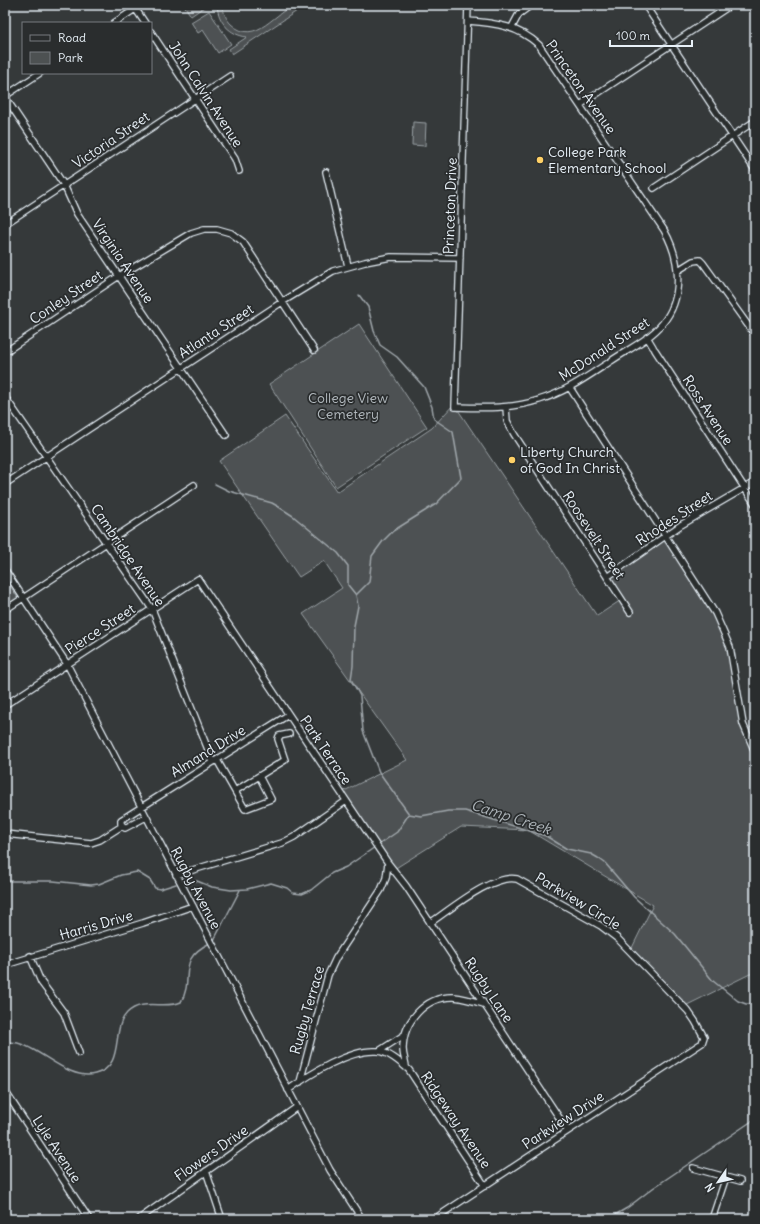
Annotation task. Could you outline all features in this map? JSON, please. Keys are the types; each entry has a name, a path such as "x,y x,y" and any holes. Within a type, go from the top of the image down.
{"street":[{"path":"115,22 135,7 141,5"},
{"name":"Princeton Drive","path":"455,407 468,5"},
{"path":"512,27 519,14 531,5"},
{"path":"645,5 755,170"},
{"path":"580,105 731,5"},
{"path":"135,7 144,22"},
{"name":"Princeton Avenue","path":"468,21 492,23 512,27 527,35 539,45 664,230 673,250 678,271"},
{"name":"John Calvin Avenue","path":"152,34 235,159 238,170"},
{"path":"5,96 38,74"},
{"name":"Victoria Street","path":"5,224 230,76"},
{"name":"Virginia Avenue","path":"5,96 64,185 77,214 226,435"},
{"path":"654,188 755,121"},
{"path":"326,172 348,266"},
{"name":"Conley Street","path":"5,352 119,276 191,233 204,229 217,229 231,233 243,242 314,350"},
{"name":"Atlanta Street","path":"5,484 319,278 348,266 377,259 403,256 460,258"},
{"path":"678,271 692,261 700,260 713,275 755,335"},
{"name":"McDonald Street","path":"455,407 506,407 539,400 570,388 647,337 662,324 671,309 676,291 678,271"},
{"name":"Ross Avenue","path":"647,337 755,504"},
{"path":"570,388 708,600 724,630 732,658 743,724 755,752"},
{"name":"Cambridge Avenue","path":"5,397 152,609 215,761 245,809 271,799 259,776"},
{"name":"Roosevelt Street","path":"506,407 507,421 514,434 630,612"},
{"name":"Rhodes Street","path":"607,577 666,535 755,482"},
{"path":"5,610 194,485"},
{"name":"Rugby Avenue","path":"5,570 67,664 330,1170 362,1219"},
{"name":"Pierce Street","path":"5,705 198,579 244,649"},
{"name":"Park Terrace","path":"244,649 388,864"},
{"name":"Almand Drive","path":"122,826 121,820 288,715"},
{"path":"235,791 285,760 278,739 279,736 289,734"},
{"path":"176,875 288,840 346,801"},
{"path":"5,834 91,843 100,840 122,826 125,828 146,817"},
{"name":"Rugby Lane","path":"388,864 406,886 568,1131"},
{"name":"Rugby Terrace","path":"300,1082 328,975 336,958 381,890 386,878 388,864"},
{"name":"Parkview Circle","path":"430,923 491,883 506,878 517,879 601,926 618,939 688,1011 695,1021 703,1040"},
{"name":"Harris Drive","path":"5,965 30,956 143,923 192,906"},
{"path":"30,956 41,982 64,1013 79,1053"},
{"path":"406,1068 403,1050 404,1035 412,1018 418,1011 436,1000 455,997 484,1004"},
{"path":"379,1051 404,1035"},
{"name":"Parkview Drive","path":"434,1219 703,1040"},
{"path":"288,1090 350,1055 361,1052 379,1051 392,1057 406,1068"},
{"name":"Ridgeway Avenue","path":"406,1068 485,1186"},
{"name":"Lyle Avenue","path":"5,1092 89,1219"},
{"name":"Flowers Drive","path":"139,1219 297,1107"},
{"path":"693,1168 740,1181"},
{"path":"206,1171 222,1219"},
{"path":"712,1219 726,1177"}],"green space":[{"path":"184,5 207,5 191,16"},
{"path":"217,5 223,5 225,15 231,24 240,30 249,32 257,30 288,8 297,5 306,5 232,54 229,49 247,37 235,34 226,27 222,22"},
{"path":"209,11 231,44 218,53 203,30 198,33 191,22"},
{"path":"413,122 426,123 425,146 412,145"},
{"name":"College View Cemetery","path":"359,324 427,427 336,487 269,384"},
{"path":"454,404 597,616 624,598 610,576 668,536 714,613 727,645 747,730 755,724 755,974 750,974 681,1008 631,950 653,905 528,830 461,827 391,871 342,792 407,760 303,614 342,588 324,561 299,577 219,461 285,416 337,492 432,428"},
{"path":"5,578 18,598 5,606"}],"waterway":[{"path":"356,595 369,582 372,556 383,541 393,531 436,504 461,478 453,432 434,419 432,407 424,387 397,357 380,345 374,331 368,307 359,295"},
{"path":"215,484 229,491 272,503 279,507 293,516 338,553 348,566 348,585 356,595 358,606 354,626 353,666 351,679 360,696 363,731 379,772 409,814"},
{"name":"Camp Creek","path":"409,814 421,816 448,811 465,811 546,836 567,849 591,854 605,863 634,897 675,934 713,981 738,1001 746,1004 755,1004"},
{"name":"Camp Creek","path":"181,881 197,881 212,887 231,890 247,889 271,883 287,888 293,893 302,894 311,890 332,873 346,867 397,832 409,814"},
{"name":"Camp Creek","path":"5,881 53,881 91,885 99,884 121,875 137,872 150,880 155,888 160,889 176,884"},
{"path":"213,942 240,890"},
{"path":"5,1043 15,1043 26,1046 60,1066 72,1072 83,1075 95,1074 105,1070 111,1063 114,1056 119,1029 122,1020 127,1013 133,1008 140,1006 168,1005 181,1002 187,985 189,963 199,949 210,943"},
{"path":"608,1219 627,1208 653,1188 755,1119"}],"place":[{"name":"College Park Elementary School","path":"540,160"},
{"name":"Liberty Church of God In Christ","path":"512,460"}]}
